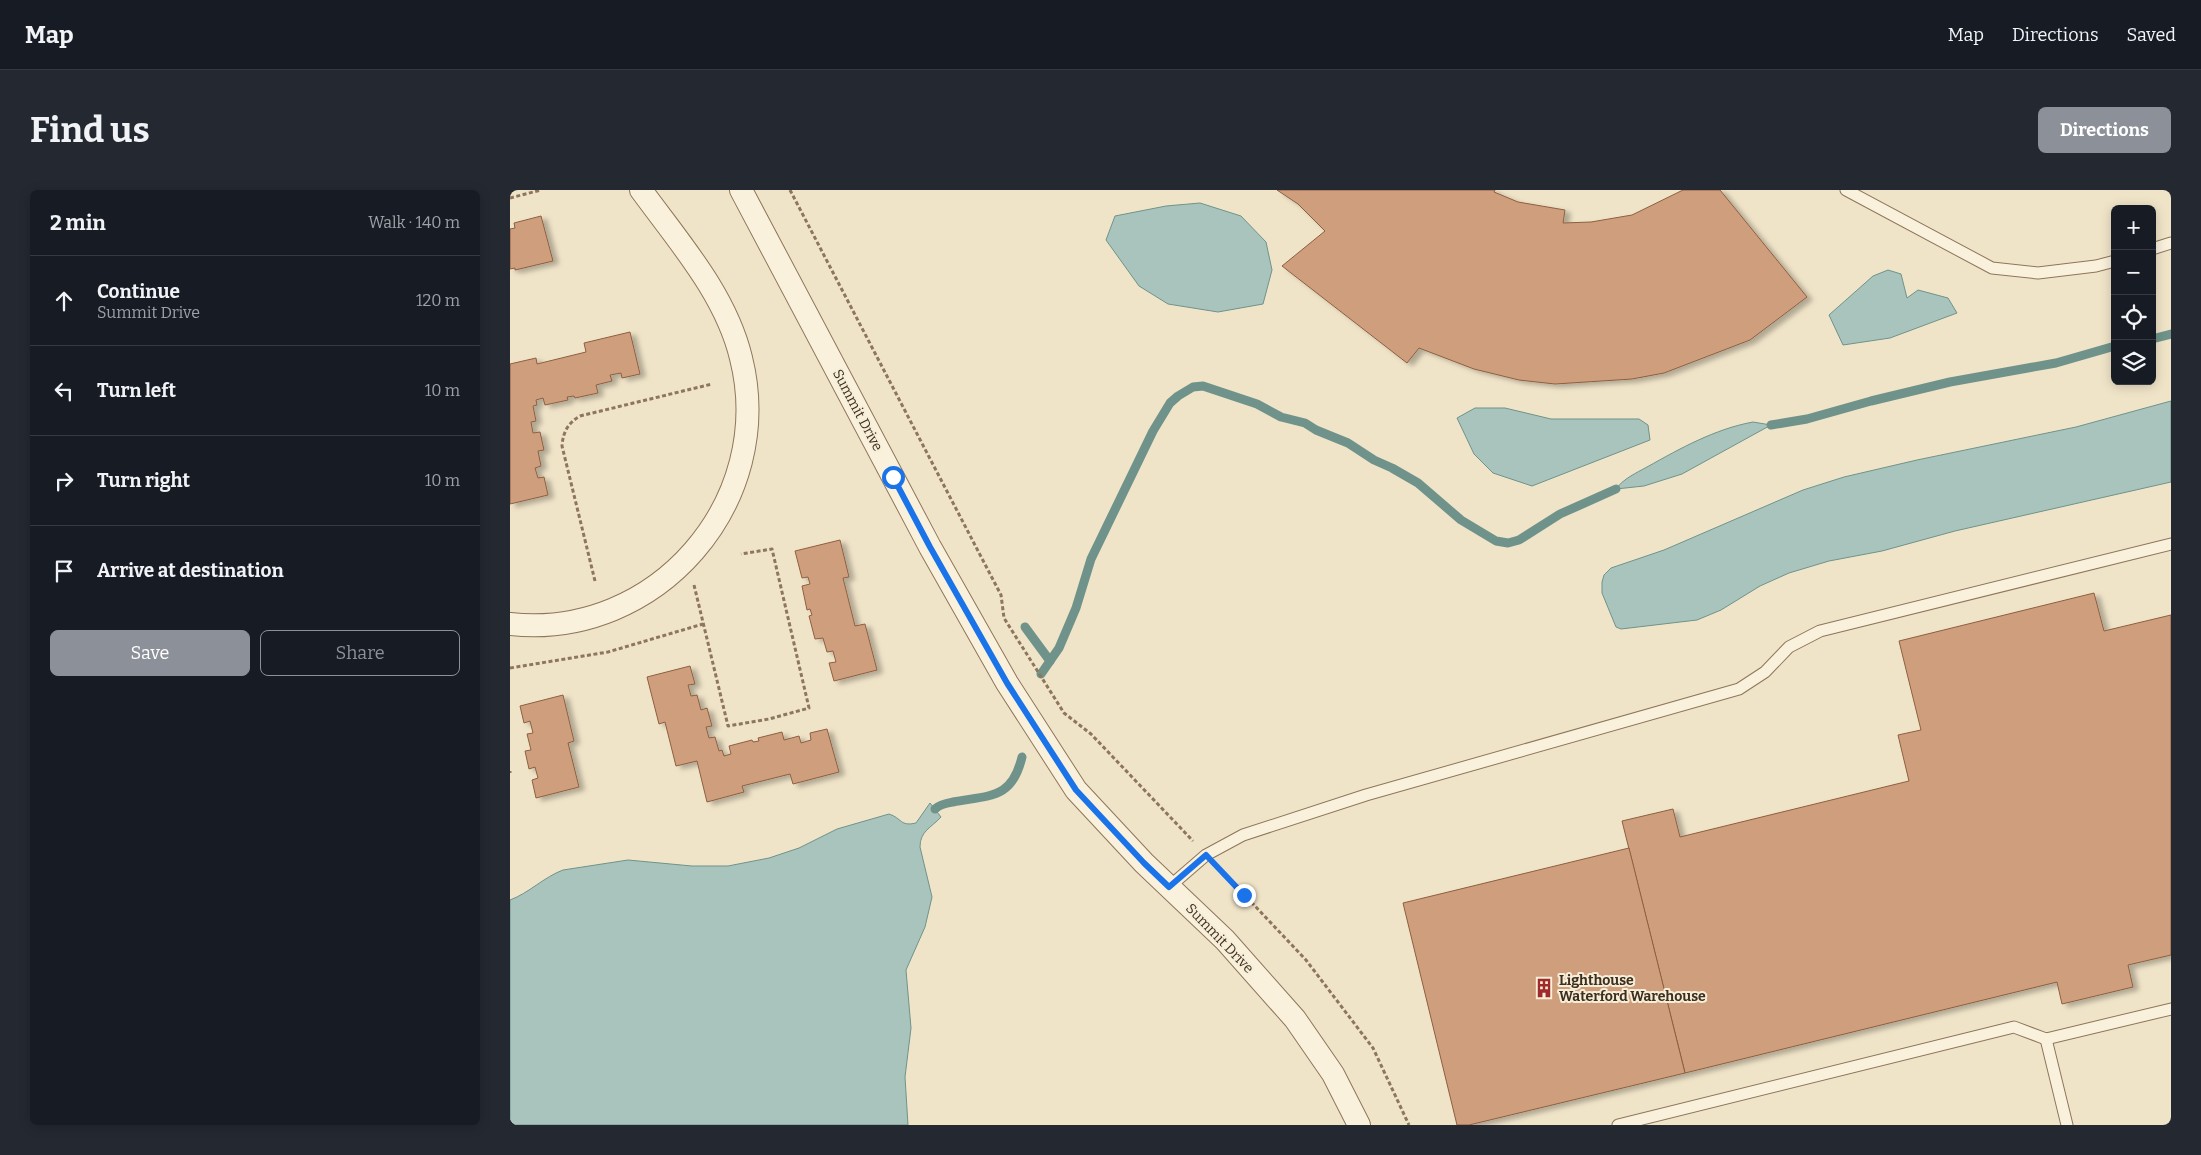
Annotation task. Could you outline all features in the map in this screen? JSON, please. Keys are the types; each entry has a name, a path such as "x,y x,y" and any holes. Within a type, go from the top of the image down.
{"street":[{"path":"510,624 542,625 588,618 626,604 652,589 684,562 700,544 724,507 737,474 746,438 747,400 743,367 736,338 721,307 704,279 642,190"},
{"name":"Summit Drive","path":"741,190 930,547 1007,683 1076,790 1144,863 1225,940 1295,1019 1333,1074 1359,1125"}],"lane":[{"path":"1846,190 1992,268 2038,273 2096,266 2111,262"},
{"path":"2156,248 2171,243"},
{"path":"1169,887 1206,855 1243,836 1366,795 1739,689 1765,672 1788,647 1820,631 2171,544"},
{"path":"1618,1125 2014,1027 2046,1039 2171,1009"},
{"path":"2046,1039 2067,1125"}],"path":[{"path":"510,198 541,190"},
{"path":"790,190 1001,595 1004,618 1064,713 1091,734 1306,960 1372,1048 1409,1125"},
{"path":"595,581 562,446 566,429 570,423 580,416 712,384"},
{"path":"692,577 728,726 770,719 809,708 772,549 741,554"},
{"path":"510,668 608,652 703,624"}],"water":[{"path":"1200,203 1241,216 1266,242 1272,270 1263,304 1218,312 1168,304 1139,286 1106,240 1115,216 1166,206"},
{"path":"1888,270 1901,274 1907,298 1918,290 1948,298 1957,313 1890,338 1843,345 1829,315 1873,276"},
{"path":"2171,401 2171,482 1955,531 1882,551 1829,561 1789,573 1760,586 1721,610 1697,620 1621,629 1616,627 1602,593 1604,575 1611,568 1664,550 1803,490 1844,477 2076,427"},
{"path":"1475,408 1505,408 1551,419 1639,419 1648,425 1650,440 1532,486 1493,473 1474,454 1457,418"},
{"path":"1753,422 1771,425 1682,474 1644,486 1616,489 1630,476 1685,446 1725,429"},
{"path":"930,803 941,817 924,833 920,847 932,897 925,927 906,970 911,1028 905,1077 908,1125 510,1125 510,900 563,870 628,860 692,866 728,866 769,858 799,848 837,829 889,814 907,824 916,823"}],"building":[{"path":"1277,190 1495,190 1494,192 1518,202 1565,210 1563,223 1591,222 1632,215 1683,190 1720,190 1807,297 1750,340 1664,373 1632,379 1555,384 1519,380 1474,369 1419,348 1407,363 1282,266 1325,231 1298,204"},
{"path":"541,216 553,261 515,270 515,268 510,269 510,229 515,228 514,223"},
{"path":"630,332 640,374 622,378 621,373 610,375 612,381 596,385 598,393 575,398 574,396 567,397 568,400 545,405 543,398 536,400 537,405 533,406 536,421 531,422 533,433 540,432 544,450 538,451 541,466 535,468 538,478 544,477 548,495 510,504 510,364 536,358 537,364 586,352 584,343"},
{"path":"840,540 849,577 843,578 855,626 865,624 877,670 834,681 829,663 836,662 833,651 827,652 823,638 815,639 809,616 812,615 810,609 807,610 802,586 810,584 808,577 802,578 795,551"},
{"path":"2094,593 2104,631 2171,615 2171,955 2128,965 2133,987 2062,1004 2057,982 1685,1073 1622,821 1673,809 1680,837 1909,781 1898,735 1921,730 1899,641"},
{"path":"690,666 695,684 688,685 691,696 697,695 701,710 707,708 712,726 706,727 709,738 715,737 719,751 722,750 724,756 731,754 729,746 752,740 753,742 759,741 758,738 782,732 784,740 799,736 801,743 811,740 810,733 827,729 839,772 793,784 790,774 742,786 744,792 707,802 697,761 676,766 665,722 659,724 647,677"},
{"path":"563,695 574,741 568,743 579,787 536,798 532,780 538,778 535,767 529,769 525,751 531,750 527,734 533,733 530,721 524,723 520,706"},
{"name":"Lighthouse Waterford Warehouse","path":"1629,848 1685,1073 1469,1125 1457,1125 1403,903"}],"waterway":[{"path":"2156,338 2171,334"},
{"path":"1771,425 1807,419 1950,382 2056,363 2111,347"},
{"path":"1041,674 1059,648 1076,608 1091,559 1153,431 1170,403 1193,387 1203,386 1257,404 1281,417 1305,423 1316,430 1348,443 1374,460 1418,483 1461,520 1496,541 1508,543 1519,540 1560,514 1616,489"},
{"path":"1025,627 1050,661"},
{"path":"935,809 946,803 998,793 1012,781 1018,771 1022,757"}],"place":[{"name":"Lighthouse Waterford Warehouse","path":"1544,988"}],"route":[{"path":"893,477 930,547 1007,683 1076,790 1169,887 1206,855 1244,895"}]}
